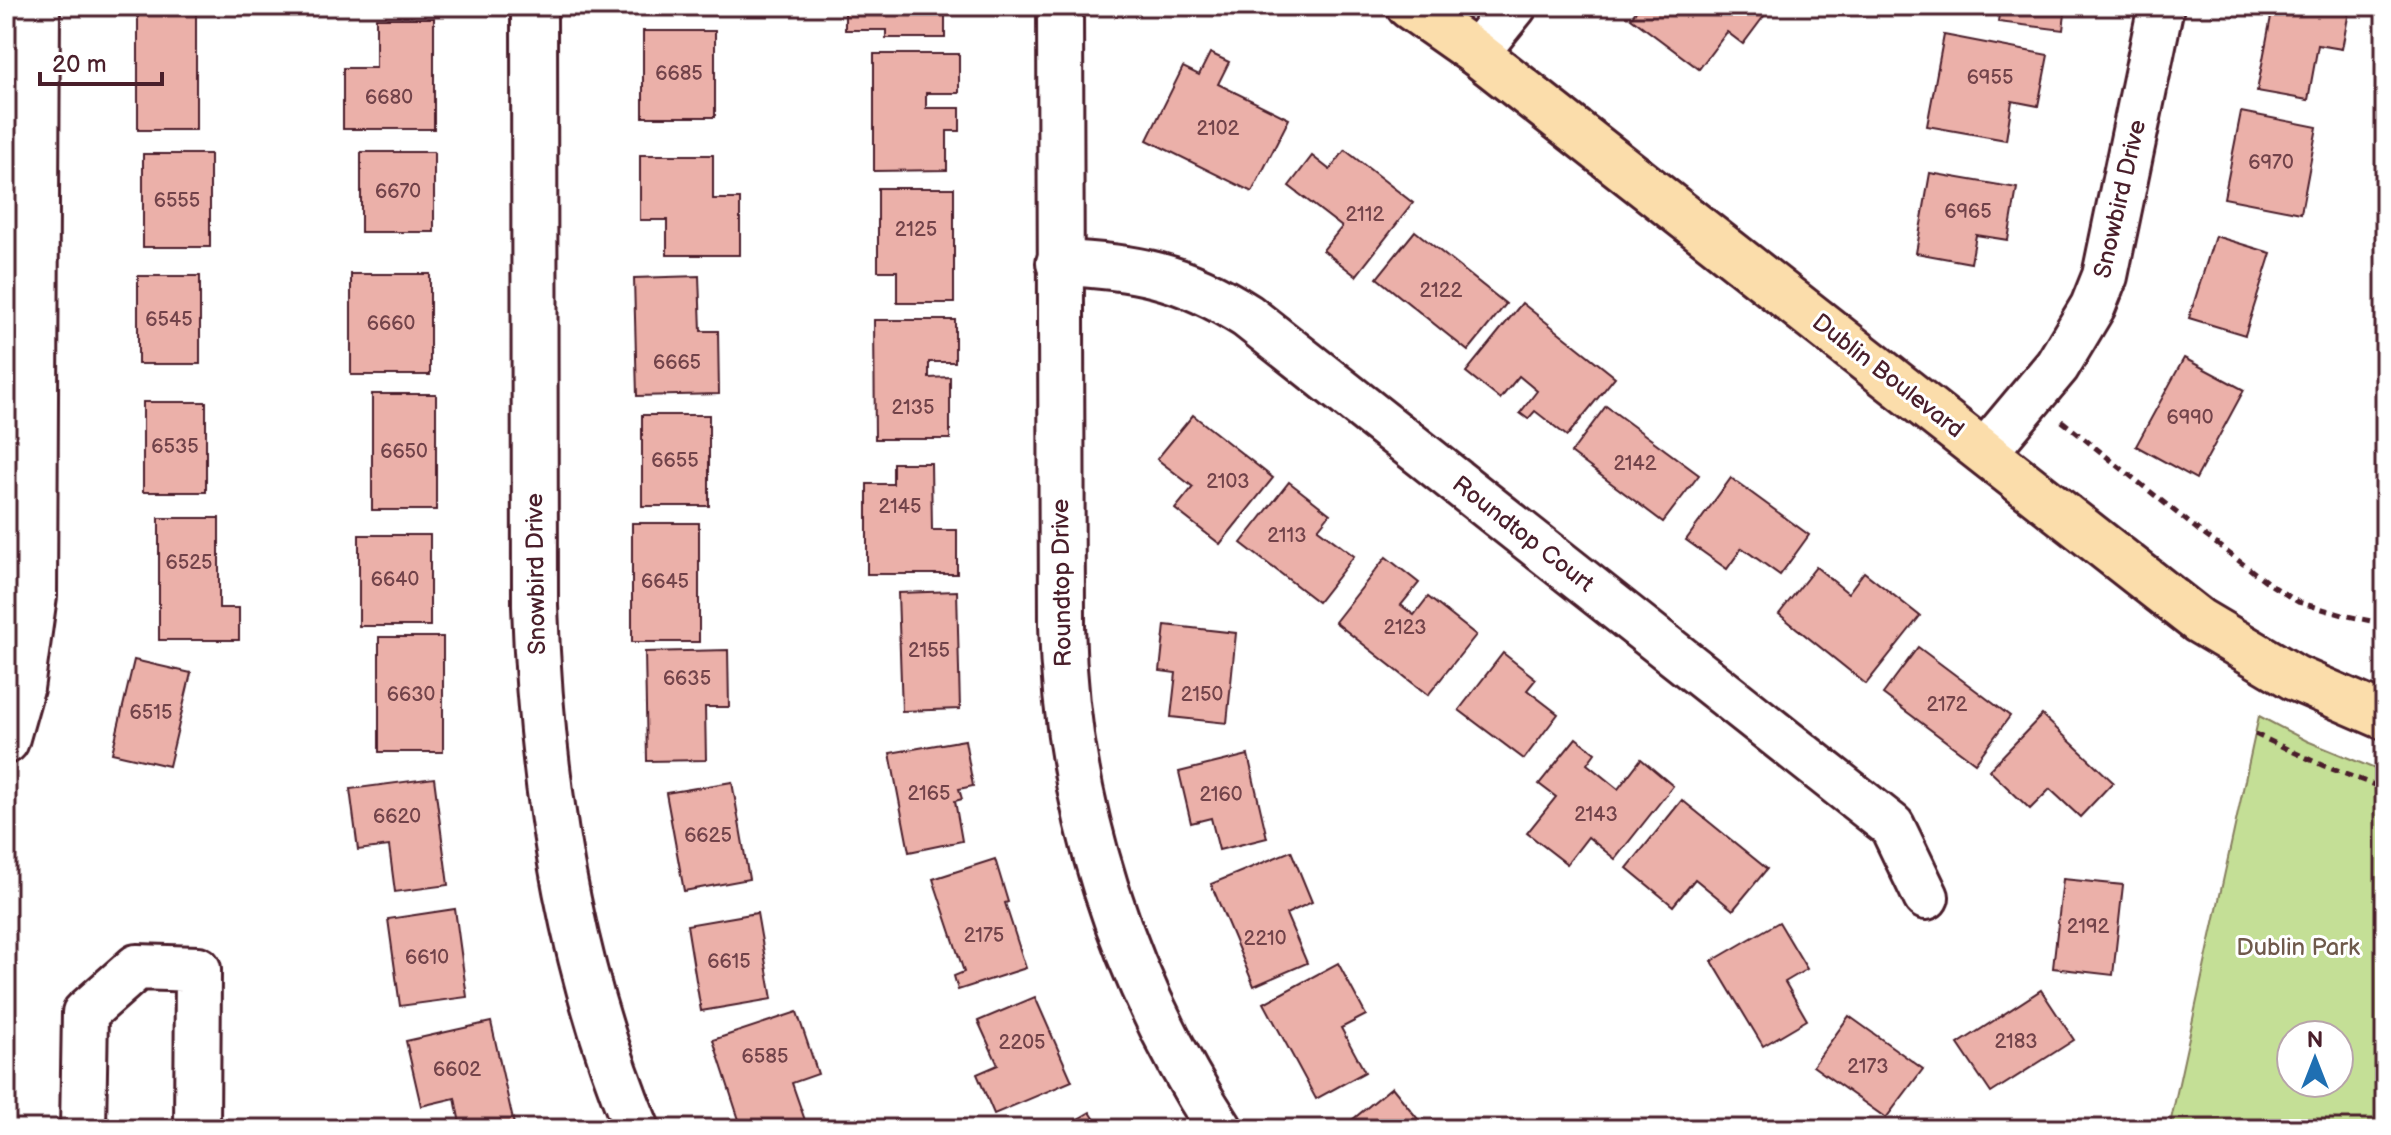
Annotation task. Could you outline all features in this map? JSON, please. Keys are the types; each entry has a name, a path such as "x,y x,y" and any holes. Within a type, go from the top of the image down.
{"main road":[{"name":"Dublin Boulevard","path":"1409,6 1476,53 2199,621 2295,678 2385,717"}],"street":[{"path":"6,741 21,688 34,596 20,284 37,6"},
{"name":"Snowbird Drive","path":"534,6 535,606 539,703 554,826 577,940 605,1038 637,1129"},
{"name":"Roundtop Drive","path":"1060,6 1059,263 1066,702 1080,789 1097,862 1134,968 1177,1057 1220,1129"},
{"path":"1476,53 1514,6"},
{"name":"Snowbird Drive","path":"1985,452 2057,366 2093,306 2105,276 2161,6"},
{"name":"Roundtop Court","path":"1059,263 1099,264 1154,273 1200,289 1247,316 1892,826 1926,897"},
{"path":"83,1129 85,1013 137,967 198,969 197,1129"}],"path":[{"path":"2031,396 2271,585 2308,606 2385,624"},
{"path":"2255,734 2324,766 2385,789"}],"green space":[{"name":"Dublin Park","path":"2259,716 2307,741 2385,773 2385,1129 2169,1129"}],"building":[{"path":"845,6 945,6 945,38 886,38 886,30 845,30"},
{"path":"1640,6 1759,6 1767,12 1743,44 1727,32 1699,69 1631,18"},
{"path":"2000,6 2066,6 2063,30 1998,22"},
{"path":"2273,6 2350,6 2342,49 2318,45 2308,100 2257,91"},
{"path":"138,7 196,7 196,130 138,130"},
{"path":"376,18 434,18 434,129 343,129 343,68 376,68"},
{"path":"643,31 715,31 715,117 643,117"},
{"path":"1944,35 2048,55 2038,106 2012,101 2006,140 1927,126"},
{"path":"1210,53 1229,62 1218,84 1289,119 1252,192 1147,140 1183,67 1199,75"},
{"path":"874,54 959,54 959,93 926,93 926,108 960,108 960,131 947,131 947,170 874,171"},
{"path":"2241,112 2317,127 2301,213 2224,198"},
{"path":"1345,150 1413,203 1356,276 1323,250 1342,227 1289,186 1312,156 1330,170"},
{"path":"361,152 434,152 434,232 361,232"},
{"path":"143,154 210,154 210,247 143,247"},
{"path":"640,155 713,155 713,199 740,199 740,255 667,255 667,220 640,220"},
{"path":"1930,173 2017,188 2008,240 1976,235 1971,263 1916,253"},
{"path":"878,188 954,188 954,303 897,303 897,271 878,271"},
{"path":"1415,231 1506,304 1468,351 1377,278"},
{"path":"2215,236 2271,253 2245,335 2189,318"},
{"path":"351,274 430,274 430,375 351,375"},
{"path":"138,276 200,276 200,364 138,364"},
{"path":"699,276 701,331 718,331 719,394 637,396 634,278"},
{"path":"1522,303 1615,377 1567,436 1535,411 1528,419 1520,413 1537,391 1519,376 1500,399 1466,372"},
{"path":"874,320 955,320 955,362 929,362 929,378 950,377 950,439 875,439"},
{"path":"2184,358 2244,390 2196,479 2136,446"},
{"path":"372,394 436,394 436,510 372,510"},
{"path":"143,402 206,402 206,492 143,492"},
{"path":"1606,406 1699,475 1663,522 1571,453"},
{"path":"642,415 709,415 709,506 642,506"},
{"path":"1193,415 1273,478 1220,544 1175,509 1193,487 1157,459"},
{"path":"893,463 931,463 932,530 957,530 957,574 867,574 867,484 893,484"},
{"path":"1731,478 1809,535 1780,575 1742,548 1727,569 1686,540"},
{"path":"1289,482 1330,514 1318,529 1354,556 1318,602 1241,543"},
{"path":"159,518 219,518 219,608 239,608 239,640 159,640"},
{"path":"632,523 699,523 699,642 632,642"},
{"path":"359,535 430,535 430,626 359,626"},
{"path":"1386,557 1419,583 1401,605 1414,615 1428,597 1476,635 1428,695 1335,622"},
{"path":"1816,567 1848,593 1864,572 1920,616 1866,684 1779,614"},
{"path":"957,591 960,709 902,711 898,593"},
{"path":"1165,625 1236,633 1227,723 1171,717 1176,673 1160,671"},
{"path":"379,637 443,637 443,752 379,752"},
{"path":"1918,647 2010,716 1975,763 1883,694"},
{"path":"728,650 729,707 705,707 706,760 647,761 645,652"},
{"path":"1503,653 1536,679 1527,690 1558,714 1524,759 1459,710"},
{"path":"134,660 191,673 169,766 112,753"},
{"path":"2042,715 2113,782 2080,817 2050,789 2030,809 1989,770"},
{"path":"1576,738 1595,753 1587,764 1618,789 1641,759 1673,786 1615,859 1588,837 1567,864 1527,833 1556,797 1539,784"},
{"path":"965,740 973,786 959,789 962,799 955,801 962,841 909,852 890,753"},
{"path":"1248,755 1267,838 1219,850 1211,818 1191,823 1179,772"},
{"path":"434,778 448,885 395,892 389,846 358,850 350,789"},
{"path":"732,782 749,879 684,891 666,793"},
{"path":"1682,800 1767,869 1733,910 1695,879 1673,906 1627,868"},
{"path":"1291,851 1312,902 1286,914 1307,963 1254,986 1211,884"},
{"path":"995,859 1008,902 1005,903 1026,968 958,990 954,976 964,972 933,879"},
{"path":"2063,879 2123,885 2113,975 2053,968"},
{"path":"455,909 467,997 400,1006 388,919"},
{"path":"757,913 772,999 701,1011 687,925"},
{"path":"1779,922 1807,969 1785,982 1807,1020 1763,1046 1712,961"},
{"path":"1338,963 1366,1015 1341,1028 1365,1072 1316,1099 1264,1003"},
{"path":"2041,990 2074,1040 1991,1093 1958,1044"},
{"path":"1035,997 1072,1081 994,1114 977,1074 998,1065 978,1021"},
{"path":"797,1012 818,1074 792,1083 808,1129 742,1129 713,1040"},
{"path":"1849,1016 1923,1069 1886,1118 1813,1066"},
{"path":"491,1022 515,1129 461,1129 455,1098 421,1106 406,1041"},
{"path":"1392,1087 1426,1129 1349,1129 1346,1125"},
{"path":"1090,1112 1101,1129 1061,1129"}]}
